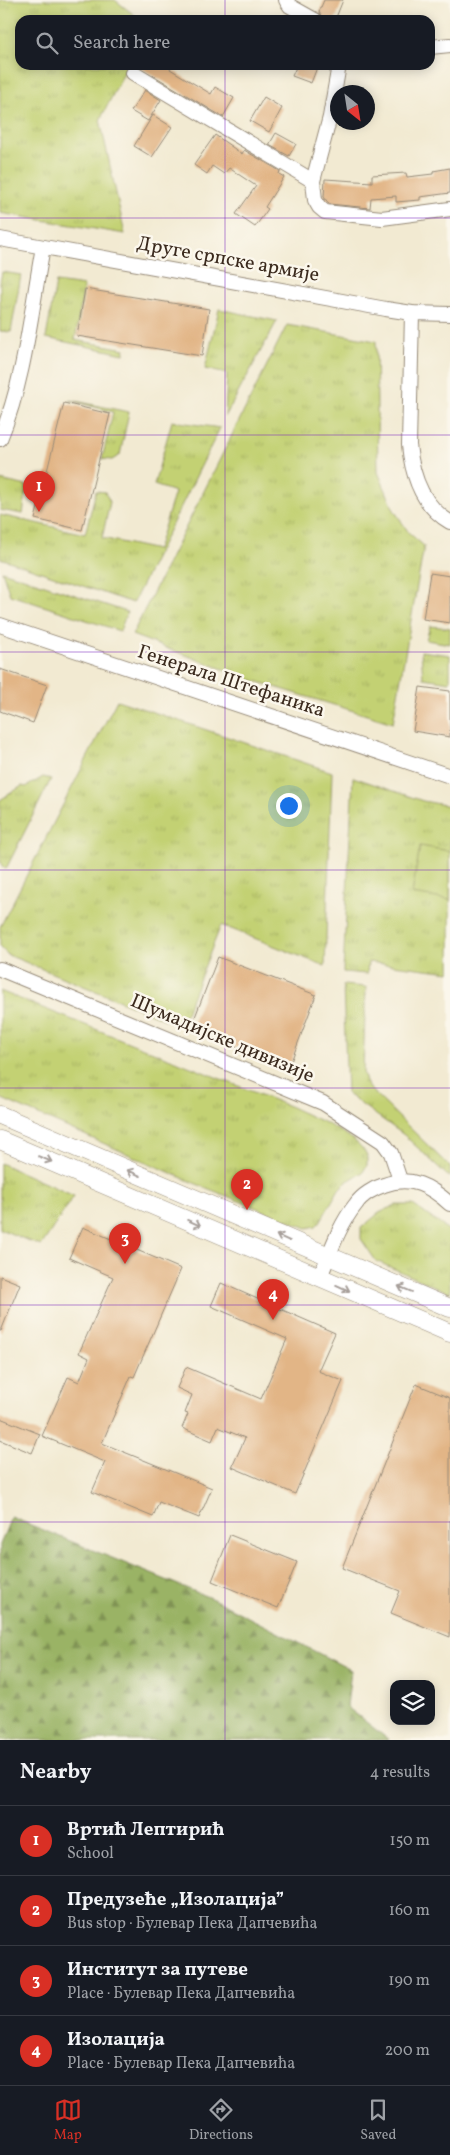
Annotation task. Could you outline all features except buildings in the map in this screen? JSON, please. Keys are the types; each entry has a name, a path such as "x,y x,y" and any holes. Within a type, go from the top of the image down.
{"street":[{"path":"286,0 290,6 306,15"},
{"path":"435,46 450,45"},
{"path":"338,70 330,117 313,181 315,200 319,207 325,212 382,218 450,209"},
{"path":"133,73 313,181"},
{"name":"Друге српске армије","path":"0,239 412,313 450,314"},
{"path":"0,440 10,414 22,365 43,247"},
{"path":"412,313 409,445 411,464 421,491 428,503 439,515 450,522"},
{"name":"Генерала Штефаника","path":"0,625 450,776"},
{"name":"Шумадијске дивизије","path":"0,969 323,1102 383,1142 391,1153 400,1180"},
{"path":"0,1115 450,1308"},
{"path":"0,1140 450,1333"},
{"path":"320,1277 344,1223 356,1203 378,1187 400,1180 425,1185 450,1204"}],"green space":[{"path":"0,0 115,0 134,15 15,15 15,70 125,70 100,120 125,234 0,213"},
{"path":"2,272 21,275 11,332 0,331 0,283"},
{"path":"56,282 84,286 75,340 125,349 124,354 46,338"},
{"path":"219,309 277,321 225,417 227,374 205,369"},
{"path":"287,325 376,341 378,472 394,510 409,533 424,546 393,723 252,680 132,635"},
{"path":"70,400 129,412 120,455 112,460 102,459 113,412"},
{"path":"172,421 220,428 133,603 0,558 0,515 85,534 96,491 105,492 110,502 102,538 157,550 175,492 154,485"},
{"path":"0,480 27,486 23,514 0,510"},
{"path":"2,571 127,612 120,631 10,595"},
{"path":"430,626 450,628 450,644 426,640"},
{"path":"421,651 450,655 450,682 423,678"},
{"path":"117,700 332,772 325,966 221,925 181,1026 8,955 0,947 0,927"},
{"path":"43,777 51,779 6,869 2,866 0,859 0,800 22,786 26,787"},
{"path":"353,777 423,801 450,806 450,972 368,962 367,974 343,972"},
{"path":"420,846 450,851 450,900 412,894"},
{"path":"343,985 366,987 363,1072 368,1087 450,1167 450,1178 404,1135 347,1094"},
{"path":"0,991 322,1121 343,1133 361,1147 367,1155 367,1165 363,1172 346,1182 339,1189 320,1222 316,1226 307,1228 194,1183 0,1098"},
{"path":"0,1163 74,1196 41,1246 0,1229"},
{"path":"396,1205 413,1205 450,1231 450,1293 376,1261 361,1239 361,1228 379,1213"},
{"path":"11,1517 213,1599 351,1670 347,1707 389,1740 0,1740 0,1545"}],"place":[{"name":"Вртић Лептирић","path":"39,512"},
{"name":"Предузеће „Изолација”","path":"247,1210"},
{"name":"Институт за путеве","path":"125,1264"},
{"name":"Изолација","path":"273,1320"}]}
